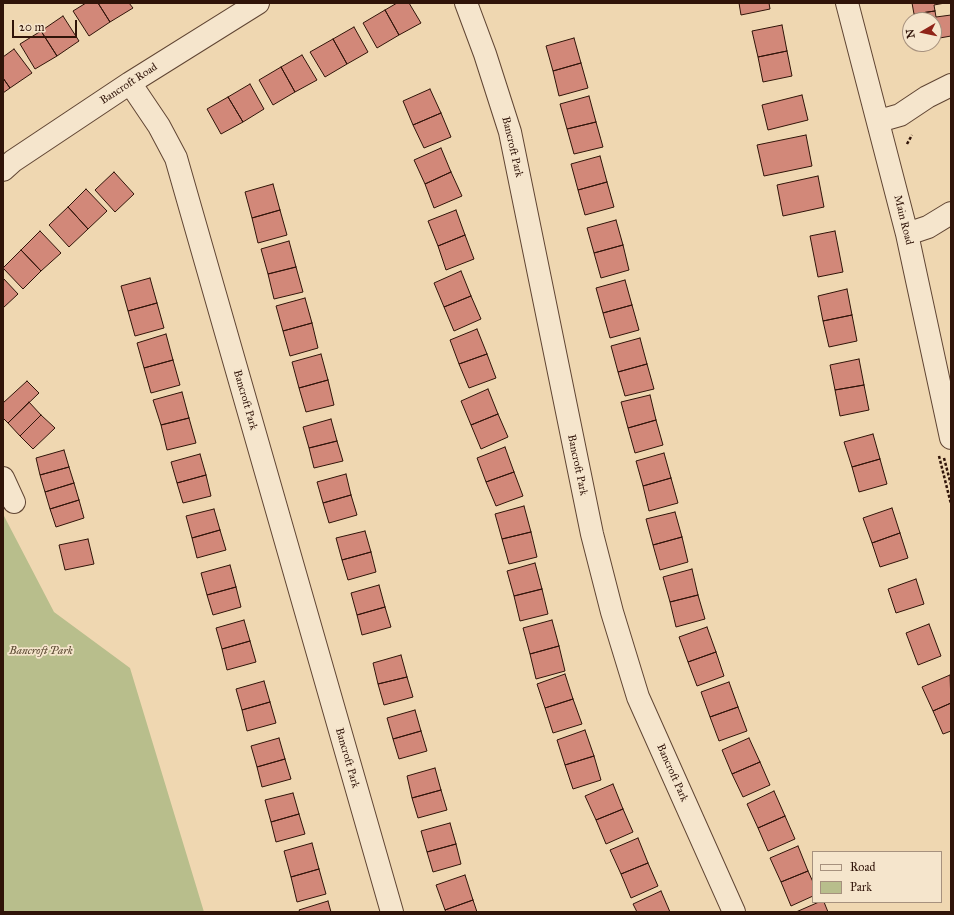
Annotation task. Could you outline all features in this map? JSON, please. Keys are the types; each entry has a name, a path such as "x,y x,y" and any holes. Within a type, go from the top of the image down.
{"street":[{"name":"Bancroft Road","path":"3,170 13,161 130,82 258,3"},
{"name":"Bancroft Park","path":"466,3 485,54 510,132 592,534 612,612 638,697 734,912"},
{"name":"Main Road","path":"847,3 944,375 951,438"},
{"name":"Bancroft Park","path":"130,82 159,126 176,158 392,912"},
{"path":"879,121 900,115 927,97 951,85"},
{"path":"907,234 928,227 951,213"},
{"path":"3,478 14,502"}],"path":[{"path":"906,146 913,133"}],"green space":[{"path":"3,514 54,612 130,668 204,912 3,912"}],"building":[{"path":"86,3 98,3 110,22 89,36 73,11"},
{"path":"98,3 129,3 133,8 110,22"},
{"path":"397,3 409,3 421,23 399,35 385,10"},
{"path":"739,3 769,3 770,9 741,15"},
{"path":"912,3 945,3 934,5 935,11 914,12"},
{"path":"385,10 399,35 377,48 363,23"},
{"path":"951,15 951,36 942,38 942,16"},
{"path":"63,16 79,41 57,56 41,31"},
{"path":"782,25 787,51 758,57 752,31"},
{"path":"354,27 368,52 347,64 333,39"},
{"path":"41,31 57,56 35,69 20,44"},
{"path":"574,38 581,63 553,71 546,46"},
{"path":"333,39 347,64 325,77 310,52"},
{"path":"14,49 32,73 10,88 3,78 3,57"},
{"path":"787,51 792,76 763,82 758,57"},
{"path":"302,55 317,80 295,92 281,67"},
{"path":"581,63 588,88 559,96 553,71"},
{"path":"281,67 295,92 273,105 259,80"},
{"path":"3,78 10,88 3,93"},
{"path":"250,84 264,109 243,122 228,97"},
{"path":"430,89 441,113 413,125 403,101"},
{"path":"802,95 808,120 768,130 762,105"},
{"path":"589,96 596,122 567,129 560,104"},
{"path":"228,97 243,122 221,134 207,109"},
{"path":"441,113 451,137 424,148 413,125"},
{"path":"596,122 603,147 574,154 567,129"},
{"path":"806,135 812,166 764,176 757,145"},
{"path":"441,148 451,172 425,184 414,160"},
{"path":"600,156 607,182 578,190 571,164"},
{"path":"114,172 134,194 115,212 95,190"},
{"path":"451,172 462,196 434,208 425,184"},
{"path":"818,176 824,207 783,216 777,185"},
{"path":"607,182 614,207 585,215 578,190"},
{"path":"273,184 280,210 252,218 245,192"},
{"path":"86,189 107,211 88,229 68,207"},
{"path":"68,207 88,229 69,247 49,225"},
{"path":"280,210 287,235 258,243 252,218"},
{"path":"456,210 465,235 438,246 428,221"},
{"path":"616,220 623,245 594,253 587,228"},
{"path":"40,231 61,253 41,271 21,250"},
{"path":"835,231 843,272 818,277 810,236"},
{"path":"465,235 474,259 446,270 438,246"},
{"path":"289,241 296,267 268,274 261,249"},
{"path":"623,245 629,270 601,278 594,253"},
{"path":"21,250 41,271 23,289 3,268"},
{"path":"296,267 303,292 274,299 268,274"},
{"path":"461,271 471,296 444,307 434,283"},
{"path":"3,278 18,294 3,308"},
{"path":"150,278 157,303 128,311 121,286"},
{"path":"625,280 632,305 603,313 596,288"},
{"path":"847,289 852,315 823,321 818,296"},
{"path":"471,296 481,319 454,331 444,307"},
{"path":"305,298 312,323 283,331 276,306"},
{"path":"157,303 164,328 135,336 128,311"},
{"path":"632,305 639,330 610,338 603,313"},
{"path":"852,315 857,341 829,347 823,321"},
{"path":"312,323 318,348 290,356 283,331"},
{"path":"477,329 487,354 459,364 450,340"},
{"path":"166,334 173,360 144,368 137,343"},
{"path":"640,338 647,364 618,372 611,346"},
{"path":"321,354 328,380 299,388 292,362"},
{"path":"487,354 496,378 469,388 459,364"},
{"path":"859,359 864,385 835,390 830,365"},
{"path":"173,360 180,385 151,393 144,368"},
{"path":"647,364 654,389 625,396 618,372"},
{"path":"328,380 334,405 306,412 299,388"},
{"path":"27,381 39,393 8,423 3,418 3,403"},
{"path":"864,385 869,410 840,416 835,390"},
{"path":"488,389 498,414 471,425 461,401"},
{"path":"182,392 189,418 161,425 153,400"},
{"path":"650,395 656,420 628,428 621,402"},
{"path":"29,402 41,415 20,436 8,423"},
{"path":"498,414 508,437 481,449 471,425"},
{"path":"41,415 55,428 33,449 20,436"},
{"path":"189,418 196,443 167,450 161,425"},
{"path":"331,419 337,441 309,448 303,427"},
{"path":"656,420 663,445 635,453 628,428"},
{"path":"873,434 880,459 852,467 844,442"},
{"path":"337,441 343,461 314,468 309,448"},
{"path":"505,447 514,472 486,482 477,458"},
{"path":"64,450 69,467 40,475 36,458"},
{"path":"664,453 671,478 643,486 636,461"},
{"path":"200,454 206,475 177,483 171,462"},
{"path":"880,459 887,484 859,492 852,467"},
{"path":"69,467 74,483 45,492 40,475"},
{"path":"514,472 523,496 496,506 486,482"},
{"path":"346,474 351,495 323,503 317,482"},
{"path":"206,475 211,496 183,503 177,483"},
{"path":"671,478 678,503 649,511 643,486"},
{"path":"74,483 79,500 50,509 45,492"},
{"path":"351,495 357,515 329,523 323,503"},
{"path":"79,500 84,518 56,527 50,509"},
{"path":"524,506 531,532 502,539 495,514"},
{"path":"892,508 900,533 872,543 863,518"},
{"path":"214,509 220,530 192,538 186,516"},
{"path":"675,512 682,537 653,545 646,519"},
{"path":"220,530 226,550 197,558 192,538"},
{"path":"365,531 371,552 342,560 336,538"},
{"path":"531,532 537,557 509,564 502,539"},
{"path":"900,533 908,558 880,567 872,543"},
{"path":"682,537 688,562 660,570 653,545"},
{"path":"88,539 94,564 65,570 59,545"},
{"path":"371,552 376,572 348,580 342,560"},
{"path":"535,563 542,589 514,596 507,571"},
{"path":"230,565 236,587 207,595 201,573"},
{"path":"692,569 698,595 670,602 663,577"},
{"path":"916,579 924,604 896,613 888,589"},
{"path":"379,585 385,607 357,615 351,593"},
{"path":"236,587 241,607 213,615 207,595"},
{"path":"542,589 548,614 520,621 514,596"},
{"path":"698,595 705,619 676,627 670,602"},
{"path":"385,607 391,627 362,635 357,615"},
{"path":"244,620 250,641 222,649 216,628"},
{"path":"552,620 559,646 530,654 523,628"},
{"path":"929,624 941,656 918,665 906,633"},
{"path":"707,627 716,652 688,662 679,637"},
{"path":"250,641 256,662 227,670 222,649"},
{"path":"559,646 565,671 536,679 530,654"},
{"path":"716,652 724,676 697,686 688,662"},
{"path":"401,655 407,677 378,684 373,663"},
{"path":"565,674 573,699 545,708 537,684"},
{"path":"950,675 951,703 933,711 922,687"},
{"path":"407,677 413,697 384,705 378,684"},
{"path":"264,681 270,702 242,710 236,689"},
{"path":"729,682 738,707 710,717 701,692"},
{"path":"573,699 582,724 553,733 545,708"},
{"path":"270,702 276,723 247,731 242,710"},
{"path":"951,703 951,731 943,734 933,711"},
{"path":"738,707 747,731 719,741 710,717"},
{"path":"415,710 421,731 393,739 387,718"},
{"path":"585,730 594,756 565,765 557,740"},
{"path":"421,731 427,751 399,759 393,739"},
{"path":"279,738 285,759 257,767 251,746"},
{"path":"749,738 760,762 732,774 722,750"},
{"path":"594,756 601,780 573,789 565,765"},
{"path":"285,759 291,779 262,787 257,767"},
{"path":"760,762 770,785 743,797 732,774"},
{"path":"435,768 441,790 412,798 407,776"},
{"path":"613,784 623,809 596,820 585,796"},
{"path":"441,790 447,810 418,818 412,798"},
{"path":"774,791 785,816 758,828 747,804"},
{"path":"293,793 299,814 271,822 265,800"},
{"path":"623,809 633,832 606,844 596,820"},
{"path":"299,814 305,834 276,842 271,822"},
{"path":"785,816 795,839 768,851 758,828"},
{"path":"450,823 456,844 427,852 421,831"},
{"path":"638,838 648,863 621,874 610,850"},
{"path":"312,843 319,869 291,877 284,851"},
{"path":"456,844 461,864 433,872 427,852"},
{"path":"798,846 808,871 781,882 770,858"},
{"path":"648,863 658,886 631,898 621,874"},
{"path":"319,869 326,894 297,902 291,877"},
{"path":"808,871 812,880 812,896 791,906 781,882"},
{"path":"465,875 473,900 445,910 436,885"},
{"path":"661,891 670,912 637,912 633,904"},
{"path":"473,900 477,912 446,912 445,910"},
{"path":"328,901 331,912 300,912 299,910"},
{"path":"817,903 824,903 828,912 796,912"}]}
